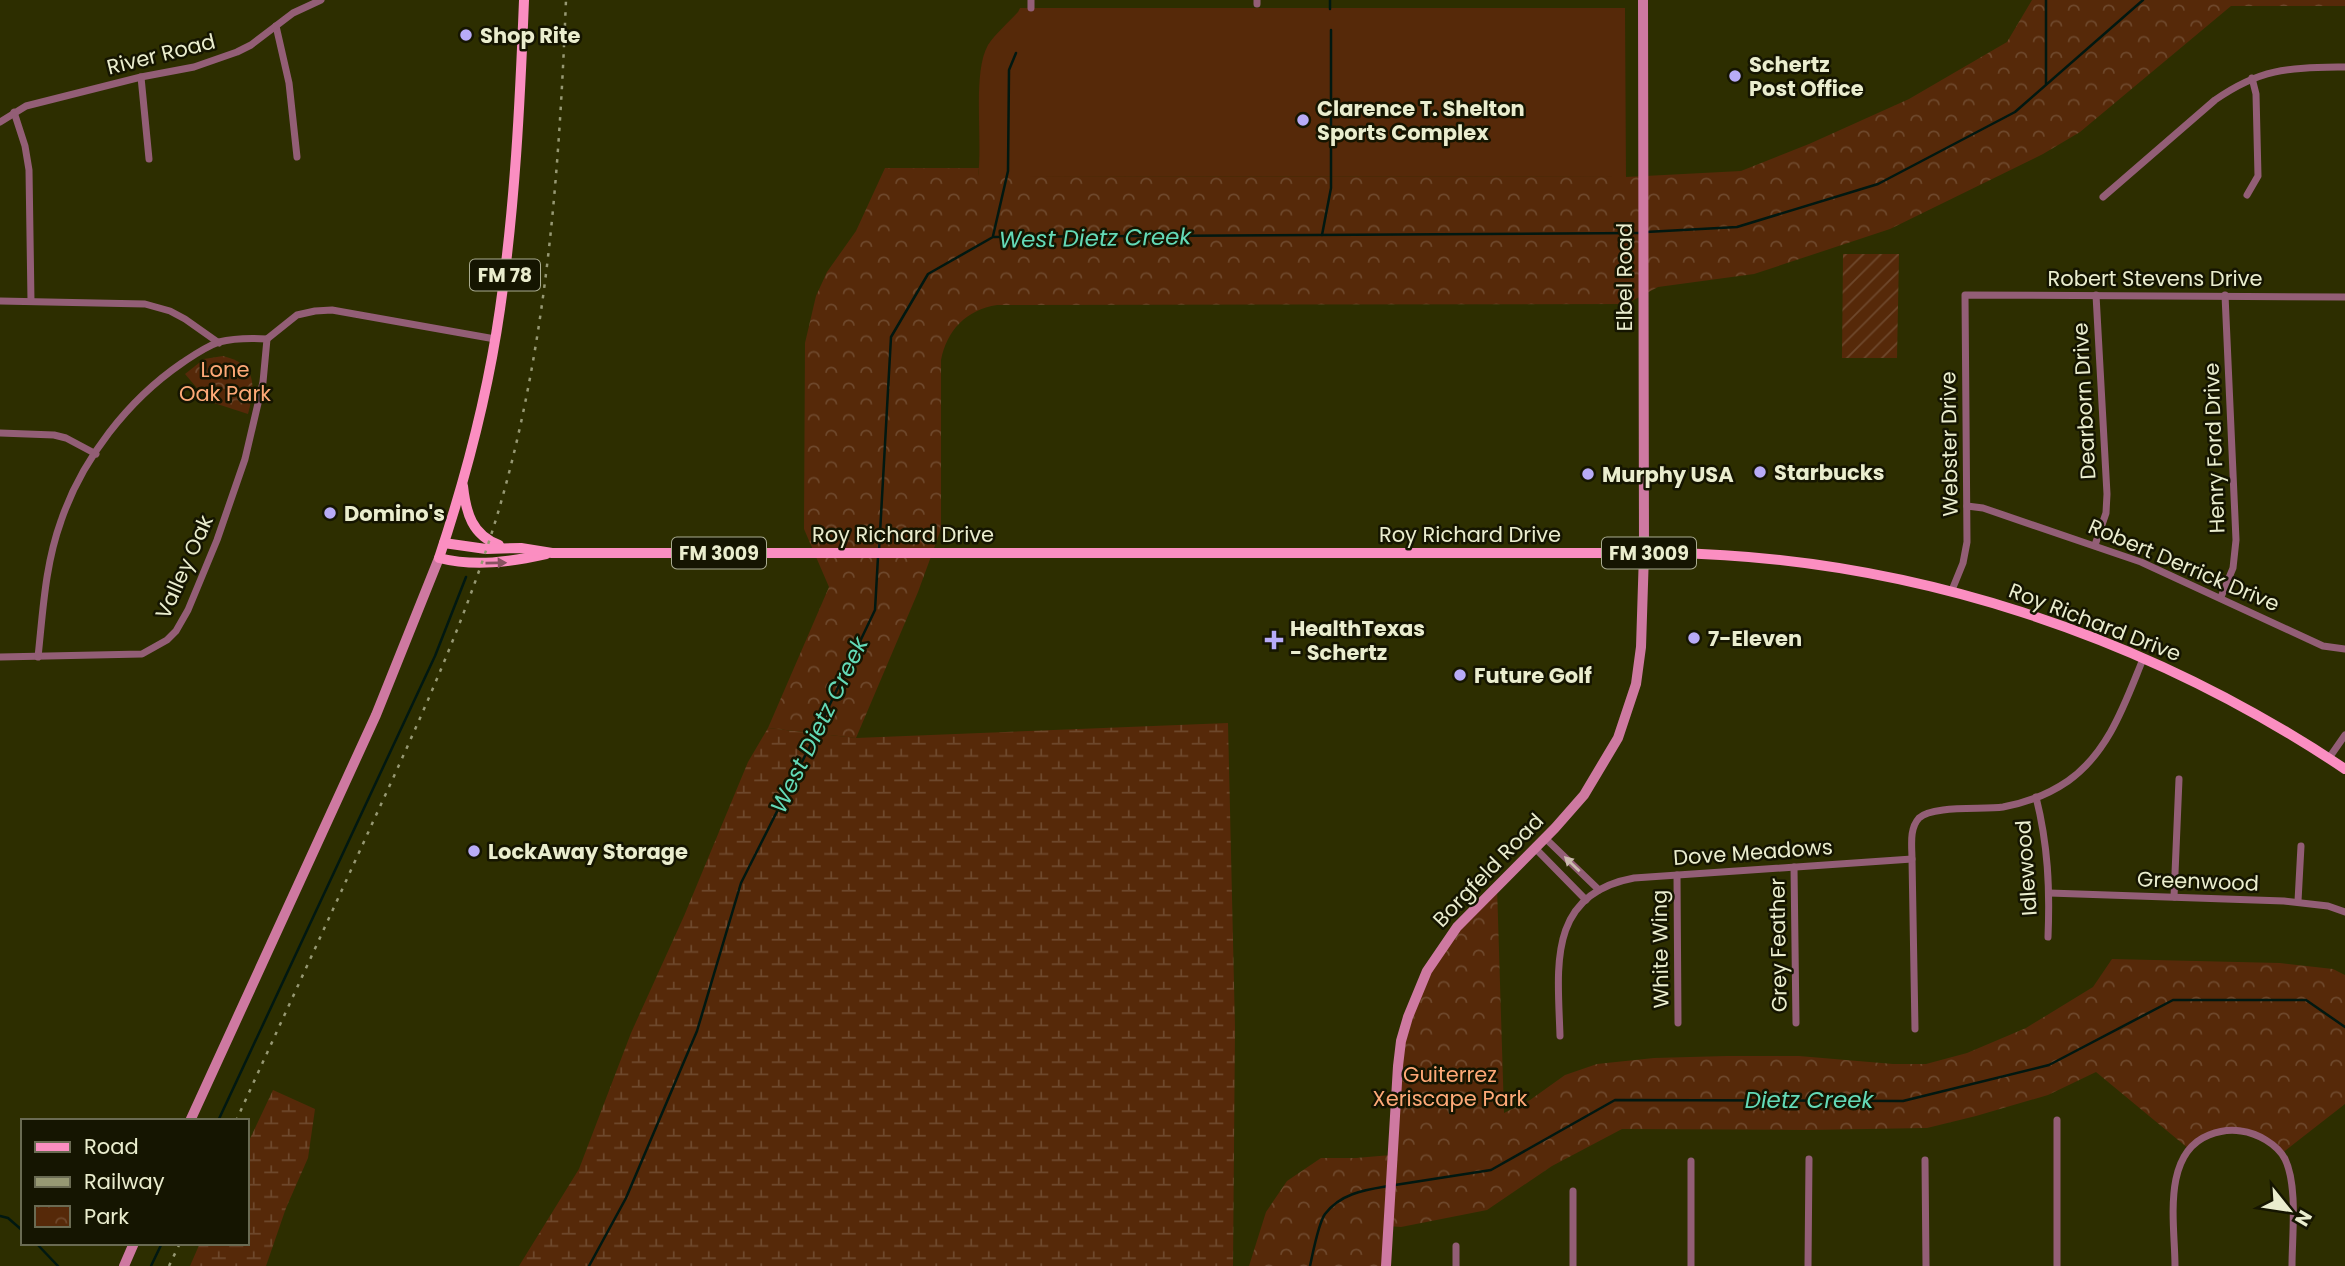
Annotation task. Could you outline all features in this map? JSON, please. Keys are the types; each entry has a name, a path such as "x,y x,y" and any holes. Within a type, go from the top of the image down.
{"main road":[{"name":"FM 78","path":"439,558 463,480 495,339 508,248 518,140 524,0"},
{"path":"463,480 465,504 478,533 505,547"},
{"name":"Roy Richard Drive","path":"444,543 486,549 505,547 552,553 1644,553 1768,558 1865,572 1952,590 2055,622 2225,697 2345,769"},
{"name":"Roy Richard Drive","path":"439,558 467,562 508,562 552,553"}],"street":[{"name":"River Road","path":"0,122 14,112 48,100 194,67 237,52 293,13 321,0"},
{"name":"Elbel Road","path":"1643,0 1644,553"},
{"path":"276,26 289,83 297,157"},
{"path":"2103,197 2215,100 2252,78 2287,69 2345,67"},
{"path":"141,77 149,159"},
{"path":"2247,195 2258,176 2256,94 2252,78"},
{"path":"14,112 25,146 29,170 31,301"},
{"name":"Robert Stevens Drive","path":"1965,295 2345,297"},
{"name":"Webster Drive","path":"1952,590 1963,563 1967,542 1965,295"},
{"name":"Dearborn Drive","path":"2095,545 2106,513 2096,295"},
{"name":"Henry Ford Drive","path":"2221,597 2233,568 2236,540 2225,295"},
{"path":"0,301 145,304 185,319 219,342"},
{"path":"38,657 50,560 75,486 104,439 136,402 166,375 203,349 219,342 243,337 267,339 297,315 332,310 495,339"},
{"name":"Valley Oak","path":"0,657 142,654 167,640 176,631 188,610 217,540 245,459 262,382 267,339"},
{"path":"0,433 54,435 66,438 96,454"},
{"name":"Robert Derrick Drive","path":"1967,506 1983,508 2095,545 2165,572 2323,646 2345,649"},
{"name":"Borgfeld Road","path":"1386,1266 1401,1041 1414,999 1440,950 1457,928 1584,795 1607,758 1628,712 1636,684 1641,647 1644,553"},
{"name":"FM 78","path":"191,1119 376,715 439,558"},
{"path":"1915,1029 1912,859 1914,824 1927,812 2020,803 2067,782 2096,755 2120,714 2143,659"},
{"path":"2329,758 2345,735"},
{"path":"2174,897 2179,779"},
{"name":"Idlewood","path":"2036,797 2046,841 2048,937"},
{"path":"1545,838 1599,890"},
{"path":"2298,901 2301,846"},
{"path":"1535,848 1588,898 1572,916 1560,946 1560,1036"},
{"name":"Dove Meadows","path":"1588,898 1619,880 1912,859"},
{"name":"Grey Feather","path":"1794,867 1796,1023"},
{"name":"White Wing","path":"1677,874 1678,1023"},
{"name":"Greenwood","path":"2049,894 2298,901 2345,912"},
{"path":"2057,1120 2057,1266"},
{"path":"2175,1266 2174,1187 2178,1168 2193,1144 2218,1132 2233,1130 2253,1133 2265,1140 2284,1159 2292,1189 2292,1266"},
{"path":"1808,1266 1809,1159"},
{"path":"1925,1160 1926,1266"},
{"path":"1690,1161 1691,1266"},
{"path":"1573,1191 1573,1266"},
{"path":"124,1266 133,1245"},
{"path":"1456,1246 1456,1266"}],"green space":[{"path":"2032,0 2345,0 2345,6 2231,6 2080,132 2043,154 1890,229 1754,274 1658,287 1626,304 997,305 976,311 953,331 941,360 941,529 918,592 856,738 768,728 829,587 804,529 805,343 816,296 827,272 856,231 885,168 979,168 978,176 1626,177 1741,171 1909,99 2007,42"},
{"name":"Clarence T. Shelton Sports Complex","path":"1020,8 1625,8 1626,177 978,176 979,89 983,57 991,41"},
{"path":"1843,254 1899,254 1897,358 1842,358"},
{"name":"Lone Oak Park","path":"223,356 242,364 248,370 252,393 248,414 208,401 185,374 204,359"},
{"path":"1228,723 1235,1028 1233,1266 519,1266 579,1169 631,1033 684,916 748,762 768,728 856,738"},
{"name":"Guiterrez Xeriscape Park","path":"1497,886 1504,1113 1530,1100 1565,1075 1597,1064 1654,1058 1799,1056 1926,1064 1967,1053 2026,1028 2093,987 2112,959 2280,963 2333,969 2345,975 2345,1104 2281,1154 2253,1133 2218,1132 2189,1149 2096,1072 2048,1095 1927,1128 1622,1129 1552,1166 1487,1210 1401,1227 1388,1226 1386,1266 1249,1266 1266,1212 1287,1181 1321,1158 1391,1155 1398,1066 1427,971"},
{"path":"273,1090 315,1109 308,1158 286,1208 266,1266 190,1266 199,1245 248,1245 248,1143"}],"waterway":[{"path":"1330,0 1330,9"},
{"path":"2046,0 2046,84"},
{"name":"West Dietz Creek","path":"1646,232 1737,227 1878,184 2015,112 2143,0"},
{"path":"1322,235 1331,188 1331,30"},
{"path":"993,236 1008,171 1009,70 1016,53"},
{"name":"West Dietz Creek","path":"879,551 891,337 928,274 993,237 1640,233"},
{"name":"West Dietz Creek","path":"589,1266 626,1198 697,1031 741,883 875,610 878,557"},
{"path":"219,1119 435,656 466,577"},
{"name":"Dietz Creek","path":"1395,1185 1491,1170 1615,1100 1903,1101 2049,1065 2173,1000 2306,1000 2345,1027"},
{"name":"Dietz Creek","path":"1310,1266 1320,1225 1331,1207 1354,1194 1389,1186"},
{"name":"Dietz Creek","path":"0,1216 8,1218 21,1229"},
{"name":"Dietz Creek","path":"38,1245 58,1266"},
{"path":"151,1266 161,1245"}],"railway":[{"path":"237,1119 423,711 456,634 497,516 528,389 548,260 566,0"},
{"path":"169,1266 179,1245"}],"place":[{"name":"Shop Rite","path":"466,35"},
{"name":"Schertz Post Office","path":"1735,76"},
{"name":"Clarence T. Shelton Sports Complex","path":"1303,120"},
{"name":"Starbucks","path":"1760,472"},
{"name":"Murphy USA","path":"1588,474"},
{"name":"Domino's","path":"330,513"},
{"name":"7-Eleven","path":"1694,638"},
{"name":"HealthTexas - Schertz","path":"1274,640"},
{"name":"Future Golf","path":"1460,675"},
{"name":"LockAway Storage","path":"474,851"}]}
